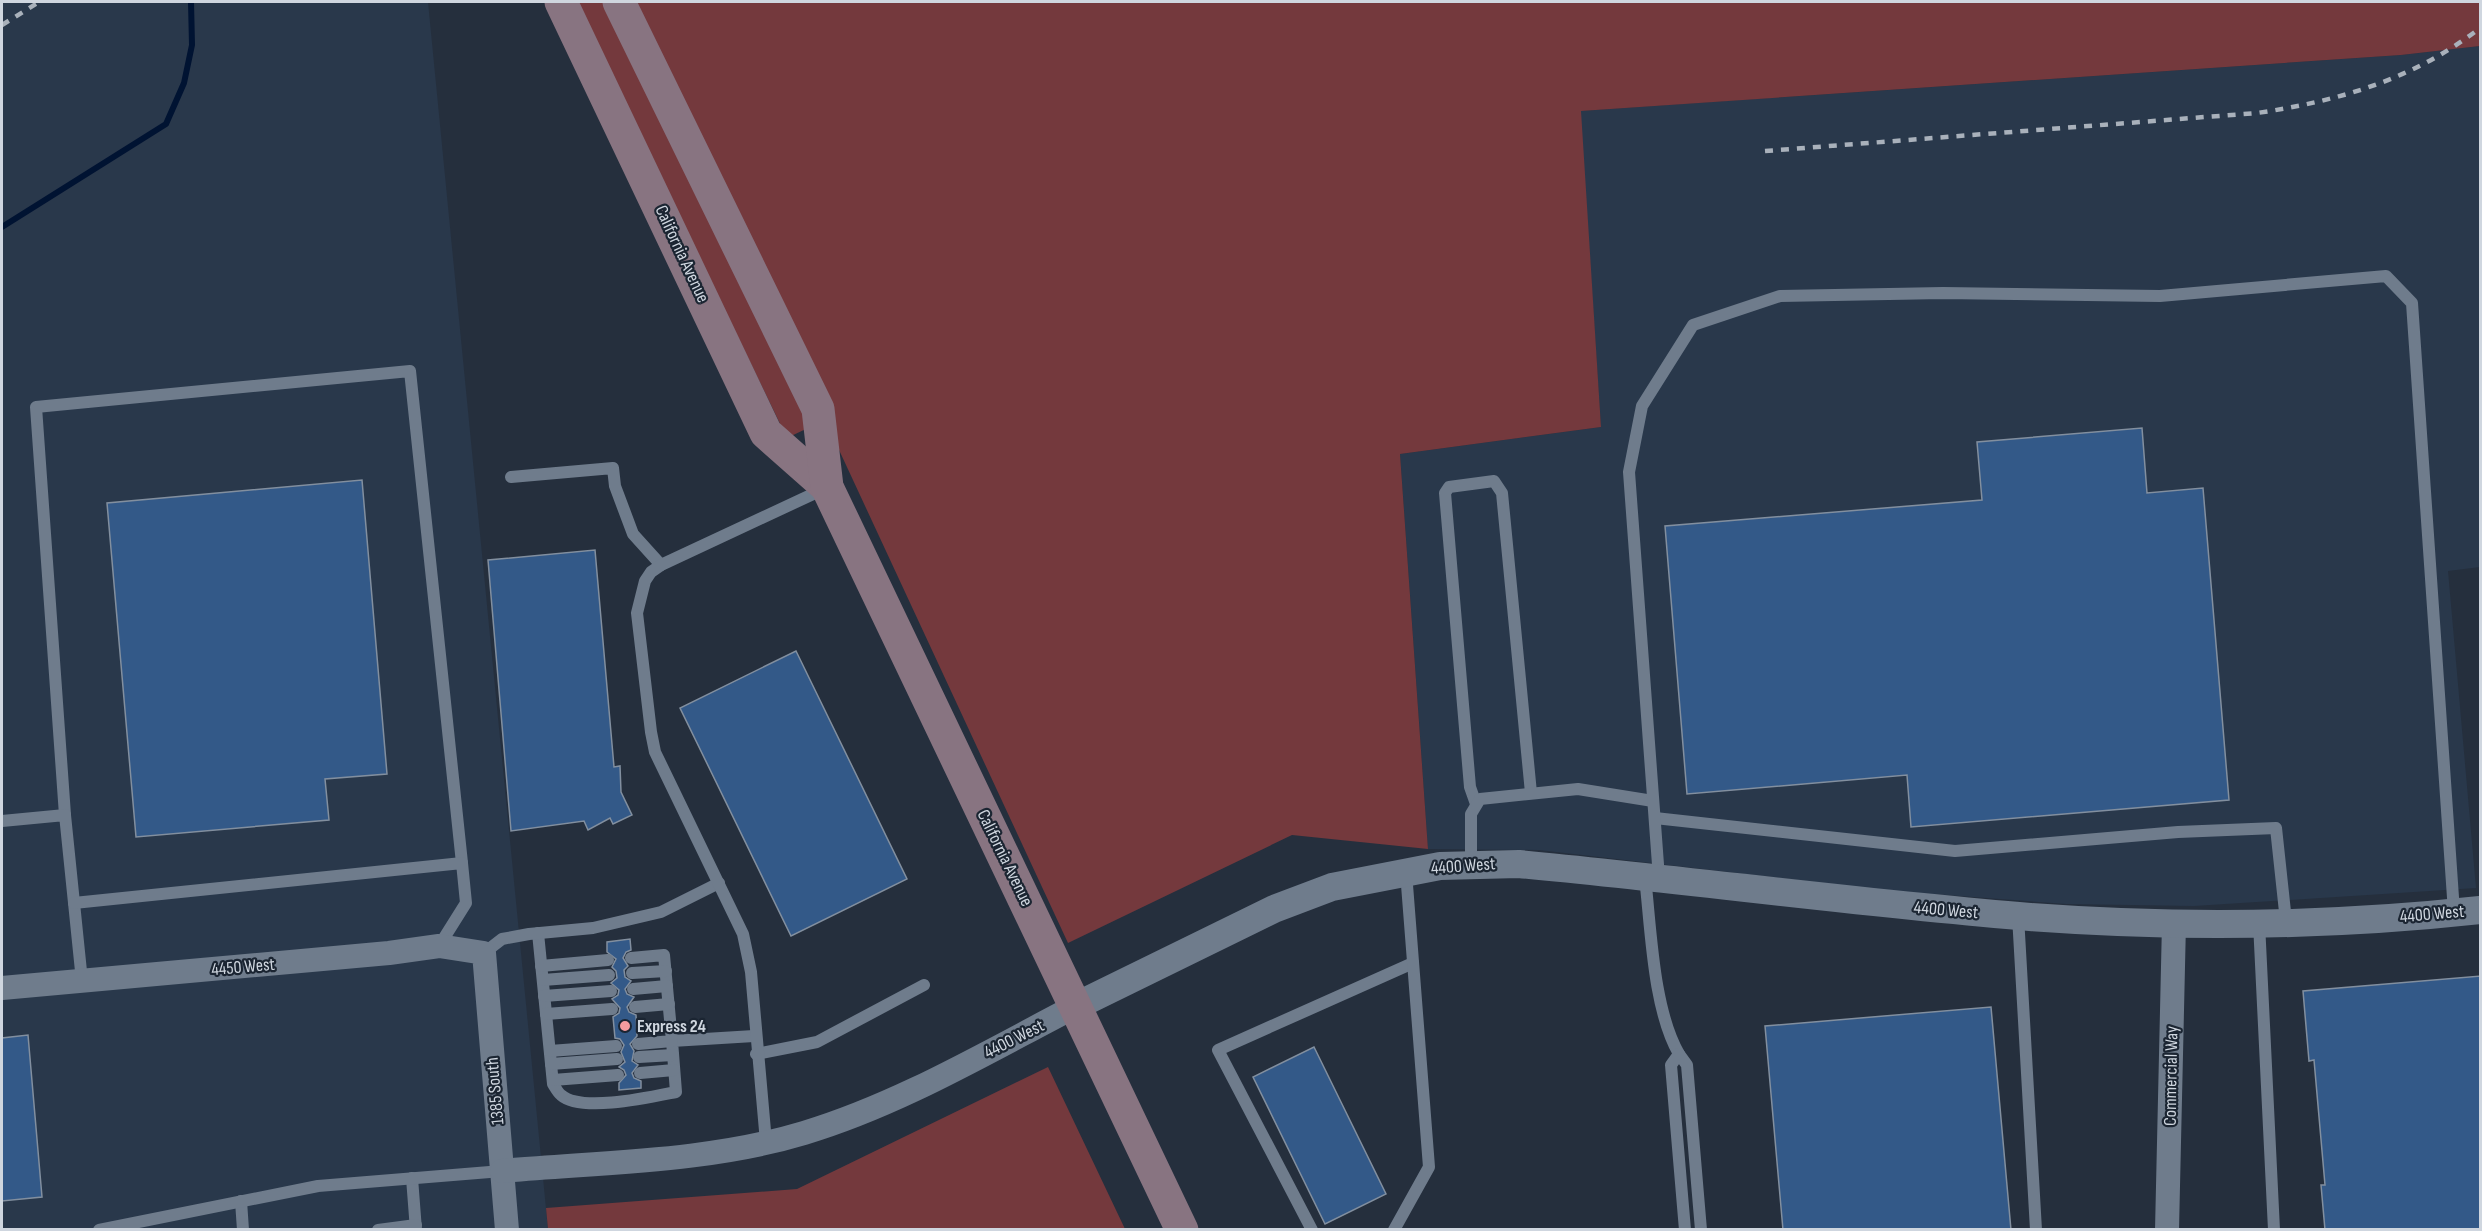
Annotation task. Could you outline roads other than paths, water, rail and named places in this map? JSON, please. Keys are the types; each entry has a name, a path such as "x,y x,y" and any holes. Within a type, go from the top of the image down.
{"main road":[{"name":"California Avenue","path":"561,2 766,433 827,488"},
{"name":"California Avenue","path":"619,2 818,409 827,488 1182,1230"}],"street":[{"name":"4400 West","path":"502,1171 698,1154 766,1142 824,1127 901,1097 1076,1006 1274,909 1332,887 1406,871 1471,864 1519,864 1922,908 2018,916 2174,923 2273,921 2467,911"},
{"name":"Commercial Way","path":"2167,1230 2174,923"},
{"name":"4450 West","path":"2,988 389,953 439,946 484,953"},
{"name":"1385 South","path":"484,953 507,1230"}],"lane":[{"path":"1701,1230 1687,1065 1670,1038 1655,966 1652,878 1654,818 1629,472 1642,406 1693,325 1780,296 1943,293 2160,296 2386,276 2412,303 2450,852 2467,911"},
{"path":"82,981 65,815 36,407 410,371 466,903 439,946"},
{"path":"511,477 613,468 615,486 633,534 661,565"},
{"path":"1476,804 1470,787 1445,494 1449,487 1461,484 1494,481 1502,493 1532,793"},
{"path":"766,1142 747,951 736,917 655,752 637,613 645,581 651,572 661,565 827,488"},
{"path":"1471,864 1471,814 1476,804 1489,797 1578,789 1653,801"},
{"path":"2,821 65,815"},
{"path":"1654,818 1955,851 2178,832 2276,828 2273,921 2274,1230"},
{"path":"74,903 462,863"},
{"path":"1394,1230 1429,1167 1406,871"},
{"path":"484,953 502,939 593,928 661,912 719,882"},
{"path":"2018,916 2036,1230"},
{"path":"538,933 553,1080 562,1096 582,1104 646,1099 676,1092 664,955 631,958"},
{"path":"541,966 608,960"},
{"path":"1312,1230 1218,1050 1413,963"},
{"path":"632,973 666,970"},
{"path":"543,980 609,975"},
{"path":"756,1054 817,1041 924,985"},
{"path":"633,989 667,986"},
{"path":"544,996 611,991"},
{"path":"635,1007 669,1004"},
{"path":"546,1014 612,1009"},
{"path":"638,1044 754,1036"},
{"path":"550,1051 616,1046"},
{"path":"639,1057 673,1054"},
{"path":"1679,1054 1671,1065 1685,1230"},
{"path":"551,1064 617,1059"},
{"path":"640,1073 674,1070"},
{"path":"553,1080 618,1075"},
{"path":"99,1230 318,1185 502,1171"},
{"path":"378,1230 416,1227 412,1178"},
{"path":"241,1201 243,1230"}],"waterway":[{"path":"2,227 166,124 184,83 192,45 191,2"}],"railway":[{"path":"2,25 39,2"},
{"path":"1765,151 2257,113 2287,108 2346,94 2402,74 2455,46 2480,28"}],"place":[{"name":"Express 24","path":"625,1026"}]}
